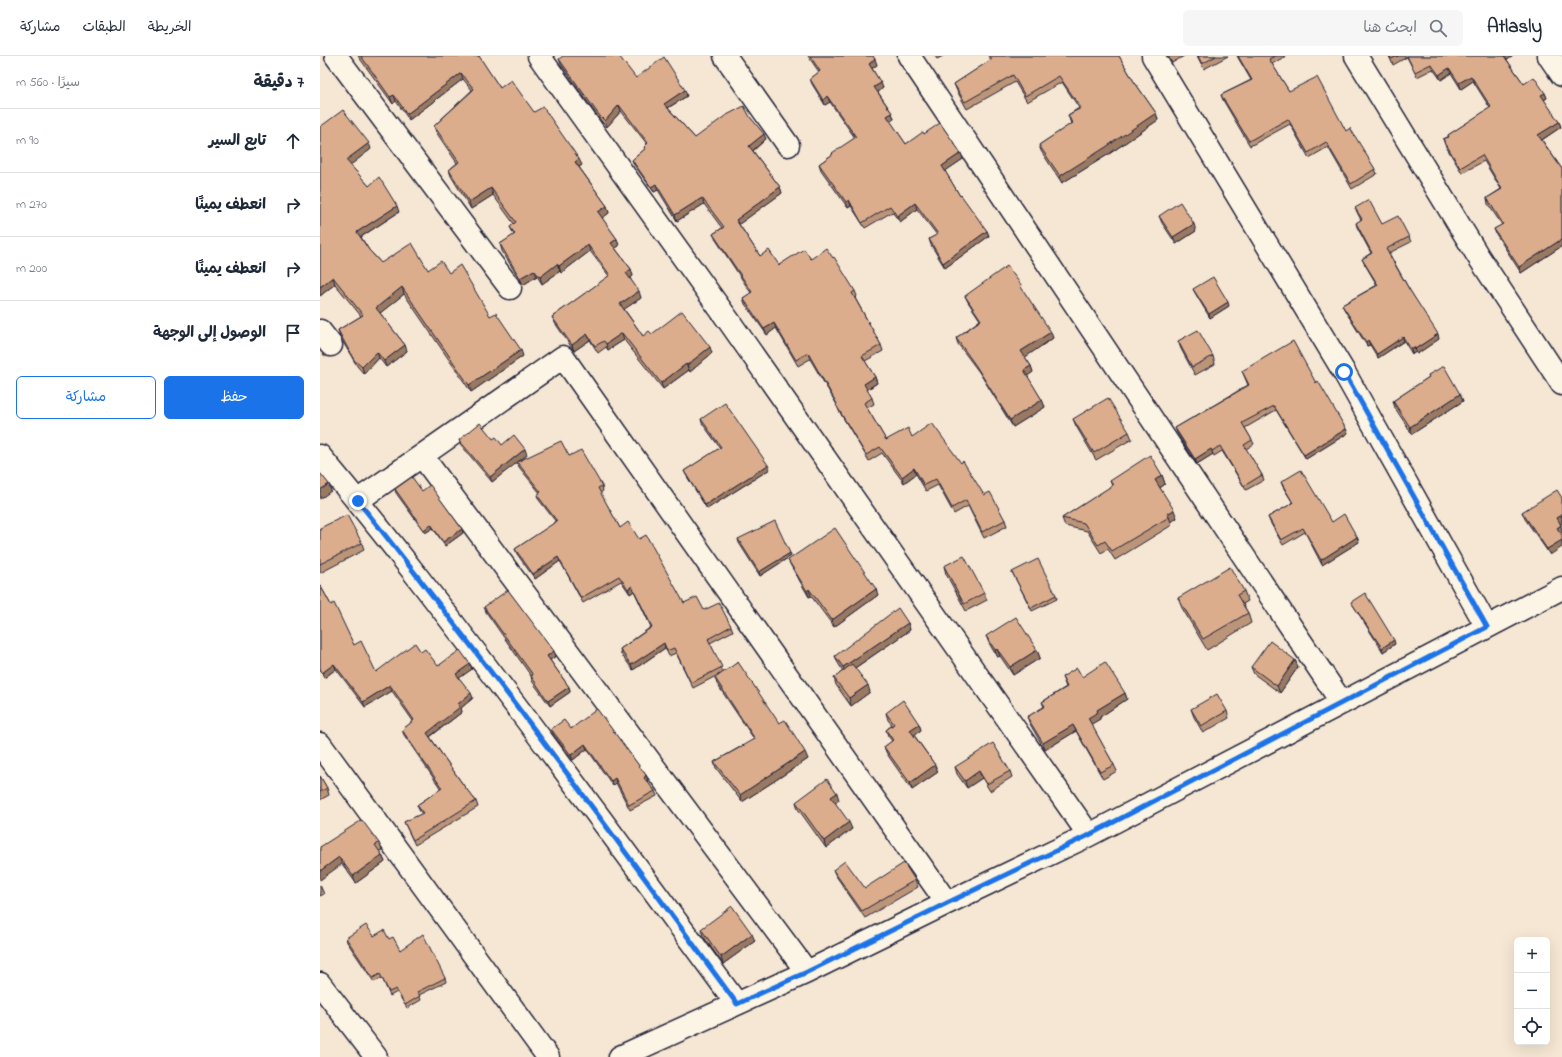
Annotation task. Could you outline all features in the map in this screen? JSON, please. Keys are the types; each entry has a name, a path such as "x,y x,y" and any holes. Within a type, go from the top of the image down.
{"street":[{"path":"336,56 510,288"},
{"path":"539,56 731,324 1089,835"},
{"path":"724,56 788,145"},
{"path":"909,56 1342,703"},
{"path":"1153,56 1344,372 1487,627"},
{"path":"1356,56 1478,256 1562,384"},
{"path":"1549,56 1562,75"},
{"path":"358,501 563,358 947,903"},
{"path":"320,456 358,501 447,615 598,815 737,1004"},
{"path":"422,456 807,972"},
{"path":"620,1057 807,972 1089,835 1562,588"},
{"path":"320,744 548,1057"},
{"path":"320,984 376,1057"}],"building":[{"path":"361,56 479,56 500,88 511,80 534,112 543,107 579,159 575,162 607,206 598,212 617,239 611,243 631,269 626,273 639,291 620,304 643,336 649,331 652,334 682,311 710,347 661,383 622,333 606,344 604,341 595,346 587,334 572,345 552,317 610,275 588,245 559,266 557,264 540,277 534,270 520,278 500,244 515,234 510,227 516,222 491,188 469,202 449,170 459,162 434,126 474,89 461,73 407,114 394,95 390,97"},
{"path":"563,56 619,56 636,78 664,57 685,90 664,104 695,138 725,116 744,106 750,117 764,134 749,146 780,187 736,220 760,256 769,250 779,265 804,249 811,259 826,248 833,258 834,257 855,291 852,293 881,345 862,356 875,377 864,384 872,398 864,403 886,440 908,428 912,437 932,423 961,463 963,461 984,495 990,492 1005,520 982,532 966,500 952,508 936,479 924,485 914,468 902,477 880,447 866,455 836,405 837,404 808,353 796,360 774,323 764,329 743,298 752,292 713,234 724,227 702,198 675,215 656,184 651,187 632,160 646,148 644,147 648,143 619,105 605,121 599,115 559,59"},
{"path":"810,56 873,56 875,59 869,64 881,83 874,87 892,113 887,116 906,144 923,132 924,134 940,123 961,153 942,166 960,196 961,195 987,231 943,263 929,239 938,234 915,203 897,216 890,206 862,223 849,200 846,202 819,164 833,154 832,153 856,137 827,96 823,100 810,79 820,71"},
{"path":"990,56 1119,56 1133,80 1156,113 1060,176 1039,145 1072,123 1068,115 1081,108 1059,76 1025,96 1013,75 965,102 954,84 992,59"},
{"path":"1198,56 1216,56 1202,64"},
{"path":"1238,56 1275,56 1269,59 1289,91 1317,77 1346,131 1350,128 1375,169 1351,184 1326,142 1308,153 1288,119 1249,141 1221,95 1252,80"},
{"path":"1390,56 1398,56 1391,59"},
{"path":"1407,56 1504,56 1524,84 1534,77 1545,93 1541,95 1559,122 1538,135 1562,169 1562,239 1519,267 1494,229 1503,224 1487,198 1502,189 1482,155 1460,168 1443,139 1449,137 1448,135 1491,107 1471,76 1459,83 1449,68 1439,75 1431,64 1415,72"},
{"path":"343,110 369,143 346,160 369,186 379,177 397,206 357,232 369,250 381,263 412,243 428,270 441,261 449,273 460,265 490,316 496,313 521,350 469,385 402,287 376,308 405,345 384,361 377,352 362,367 354,360 338,330 363,315 333,277 320,287 320,127"},
{"path":"1369,200 1382,224 1398,216 1409,237 1386,249 1409,289 1438,334 1415,349 1414,347 1411,349 1403,337 1377,354 1368,340 1366,342 1342,305 1378,285 1362,259 1372,253 1356,223 1362,219 1355,208"},
{"path":"1180,202 1194,224 1173,237 1159,216"},
{"path":"1007,266 1022,286 1021,287 1051,332 1021,351 1031,366 1024,370 1042,400 1010,420 976,366 956,338 981,320 965,296"},
{"path":"1213,277 1228,302 1209,314 1193,289"},
{"path":"1198,330 1213,356 1192,367 1178,341"},
{"path":"1293,341 1316,383 1318,381 1346,429 1304,455 1274,406 1242,423 1252,440 1244,445 1262,475 1244,486 1220,446 1212,451 1211,449 1195,459 1175,428 1249,385 1242,371"},
{"path":"1444,366 1460,394 1410,427 1393,401 1429,377 1428,375"},
{"path":"1108,398 1129,432 1094,453 1073,419"},
{"path":"725,403 768,465 705,505 684,471 721,447 701,419"},
{"path":"480,423 493,439 496,437 502,445 514,435 525,449 490,477 459,440"},
{"path":"561,441 569,456 581,450 602,486 598,488 620,528 628,522 639,539 646,535 684,603 697,597 704,610 719,603 731,626 708,639 722,667 691,683 674,648 667,651 664,643 631,665 620,649 652,627 632,586 628,589 619,576 581,598 558,557 533,574 515,549 557,521 537,495 541,492 517,462"},
{"path":"1150,455 1162,475 1155,480 1174,510 1167,514 1169,517 1112,551 1105,541 1098,545 1084,523 1062,518 1113,485 1110,481"},
{"path":"1301,470 1332,522 1344,514 1357,537 1321,560 1303,528 1281,540 1268,517 1293,503 1281,482"},
{"path":"320,473 329,484 320,490"},
{"path":"412,477 422,491 430,485 462,529 443,542 431,524 424,530 395,489"},
{"path":"1557,490 1562,498 1562,515 1557,518 1561,525 1557,528 1562,535 1562,540 1547,549 1522,512"},
{"path":"347,515 362,543 320,564 320,528"},
{"path":"775,521 790,553 759,572 738,539"},
{"path":"835,528 876,589 832,620 809,589 807,591 788,560"},
{"path":"964,556 984,593 964,604 944,566"},
{"path":"1038,559 1056,595 1031,608 1012,572"},
{"path":"1230,567 1244,591 1237,595 1248,613 1203,639 1178,598"},
{"path":"320,585 331,605 334,603 354,645 361,641 376,672 415,643 421,652 425,649 438,666 460,650 470,664 456,674 471,693 458,704 460,707 427,733 476,801 413,840 404,822 423,813 417,805 442,788 402,730 414,720 390,685 363,702 334,664 322,673 320,668"},
{"path":"508,590 554,651 547,656 569,687 548,701 531,676 533,675 484,607"},
{"path":"1365,593 1394,640 1382,648 1351,602"},
{"path":"898,608 908,623 843,667 835,656"},
{"path":"1016,617 1037,650 1010,667 997,649 995,650 986,636"},
{"path":"1270,641 1295,660 1277,686 1251,667"},
{"path":"738,662 779,723 785,720 805,752 740,795 714,762 755,739 715,678"},
{"path":"1105,662 1125,693 1097,710 1098,712 1088,718 1114,765 1100,772 1073,725 1043,743 1027,717 1045,706 1042,702 1067,687 1062,677 1077,668 1082,677"},
{"path":"852,664 868,685 849,698 834,678"},
{"path":"1217,694 1227,711 1201,726 1191,709"},
{"path":"903,700 919,724 910,730 935,765 910,783 884,747 893,740 886,730 894,724 886,713"},
{"path":"597,709 646,775 644,778 655,791 629,805 615,778 611,781 585,744 571,755 551,729 564,720 571,729"},
{"path":"993,743 1010,771 987,784 979,771 965,781 955,767"},
{"path":"320,776 327,788 320,792"},
{"path":"827,779 837,793 831,797 849,822 824,841 796,802"},
{"path":"362,820 379,843 375,845 382,855 353,876 339,857 320,871 320,847"},
{"path":"845,861 865,888 904,863 915,880 862,911 833,870"},
{"path":"732,906 752,934 721,957 701,929"},
{"path":"366,925 374,936 384,930 389,939 393,937 400,950 423,934 445,978 417,992 420,996 405,1005 396,989 389,992 380,974 373,978 346,938"}],"route":[{"path":"358,501 447,615 598,815 737,1004 807,972 1089,835 1487,627 1344,372"}]}
